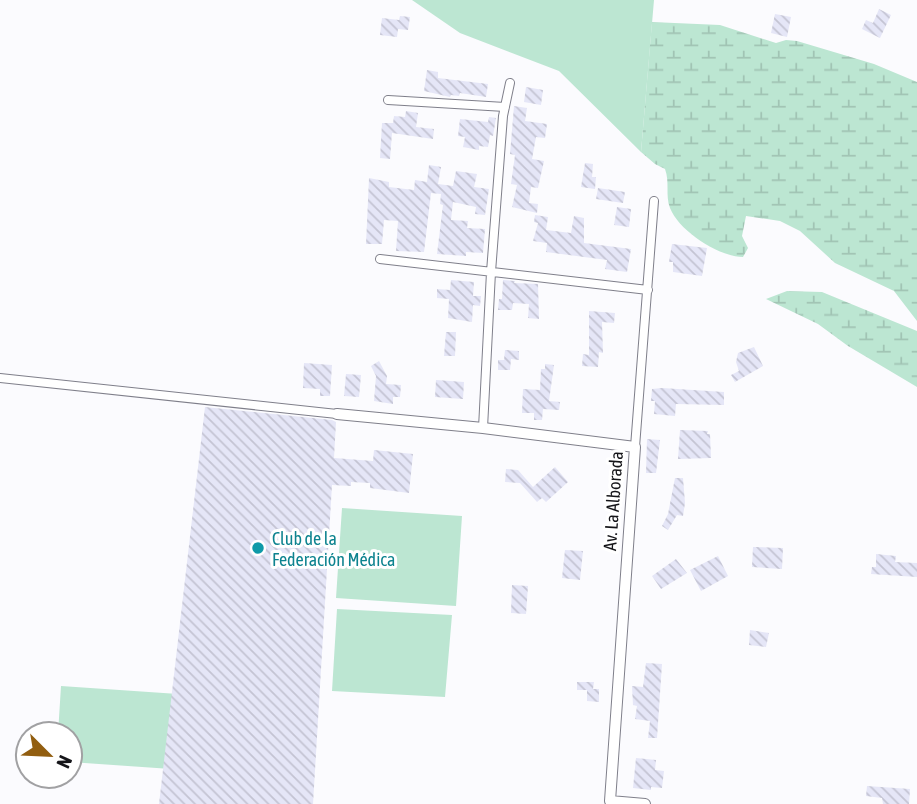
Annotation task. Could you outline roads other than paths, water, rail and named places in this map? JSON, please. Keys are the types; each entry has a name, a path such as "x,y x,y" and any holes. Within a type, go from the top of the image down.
{"main road":[{"path":"337,414 483,428 635,447"},
{"name":"Av. La Alborada","path":"610,803 635,447"},
{"path":"610,803 645,804"}],"street":[{"path":"483,428 491,272 505,107 510,83"},
{"path":"388,100 505,107"},
{"name":"Av. La Alborada","path":"635,447 654,201"},
{"path":"380,259 649,290"},
{"path":"0,378 337,414"}],"place":[{"name":"Club de la Federación Médica","path":"258,548"}]}
